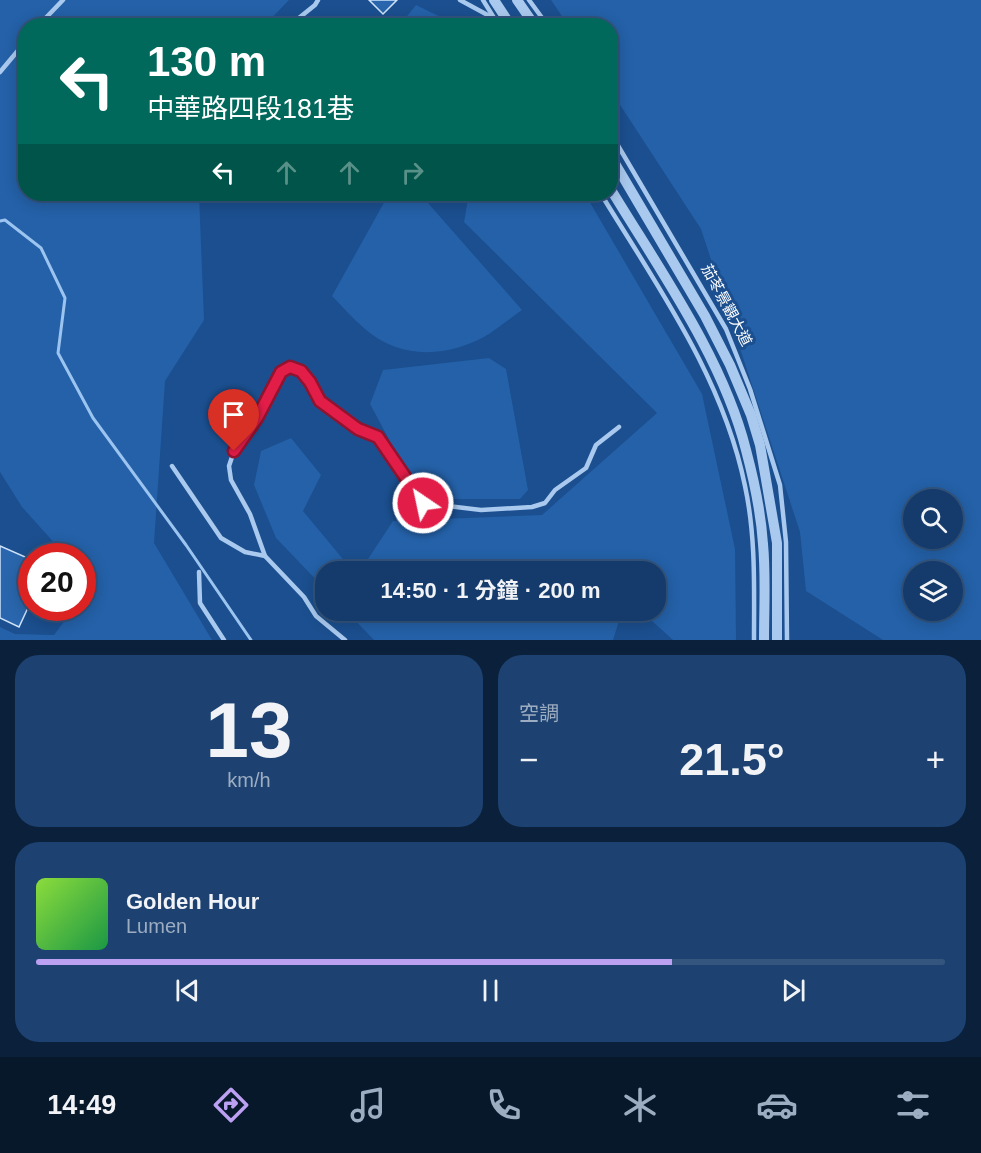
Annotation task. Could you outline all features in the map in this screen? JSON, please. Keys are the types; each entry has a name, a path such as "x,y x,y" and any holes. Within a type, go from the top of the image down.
{"street":[{"path":"494,0 506,18"},
{"path":"517,0 529,18"},
{"name":"茄苳景觀大道","path":"618,169 705,316 730,365 751,414 760,445 781,543"},
{"path":"618,201 691,322 717,371 746,448 754,482 764,640"},
{"path":"777,640 781,543"}],"lane":[{"path":"46,18 63,0"},
{"path":"298,18 318,0"},
{"path":"460,0 493,18"},
{"path":"483,0 494,18"},
{"path":"531,1 543,18"},
{"path":"0,72 18,51"},
{"name":"茄苳景觀大道","path":"618,146 726,329 750,389 780,485 781,543"},
{"path":"605,201 691,341 719,399 732,433 758,544 754,640"},
{"path":"345,640 316,616 304,597 265,556 250,514 231,480 229,466 234,451 257,418 281,372 290,367 301,371 320,401 358,429 378,437 423,503 434,506 481,510 532,507 545,502 555,490 586,468 596,445 619,427"},
{"path":"172,466 221,538 245,552 265,556"},
{"path":"781,543 787,640"},
{"path":"200,572 200,603 224,640"}],"shaded area":[{"path":"0,0 289,0 272,18 18,18 18,201 199,201 204,320 165,381 154,543 212,640 0,640 0,627 15,634 54,635 64,621 96,621 96,543 54,543 22,507 0,472"},
{"path":"551,0 981,0 981,640 883,640 806,591 800,532 701,229 618,102 618,18 563,18"},
{"path":"416,5 443,18 406,18"},
{"path":"385,201 407,201 428,203 522,310 489,334 458,348 425,352 409,351 379,339 365,329 332,296"},
{"path":"468,201 589,201 702,394 735,549 736,640 673,640 652,621 666,621 666,561 365,561 393,521 542,515 657,413 464,222"},
{"path":"489,358 506,369 528,490 520,499 443,499 413,484 370,404 383,370"},
{"path":"291,438 321,475 303,511 345,561 315,561 315,579 276,538 254,485 261,451"},
{"path":"356,621 619,621 613,640 374,640"}],"building":[{"path":"369,0 397,0 383,14"},
{"path":"0,546 18,554 18,621 22,621 19,627 0,618"}],"waterway":[{"path":"0,221 5,220 41,248 65,298 58,353 93,418 186,545 251,640"}],"route":[{"path":"234,451 257,418 281,372 290,367 301,371 320,401 358,429 378,437 423,503"}]}
